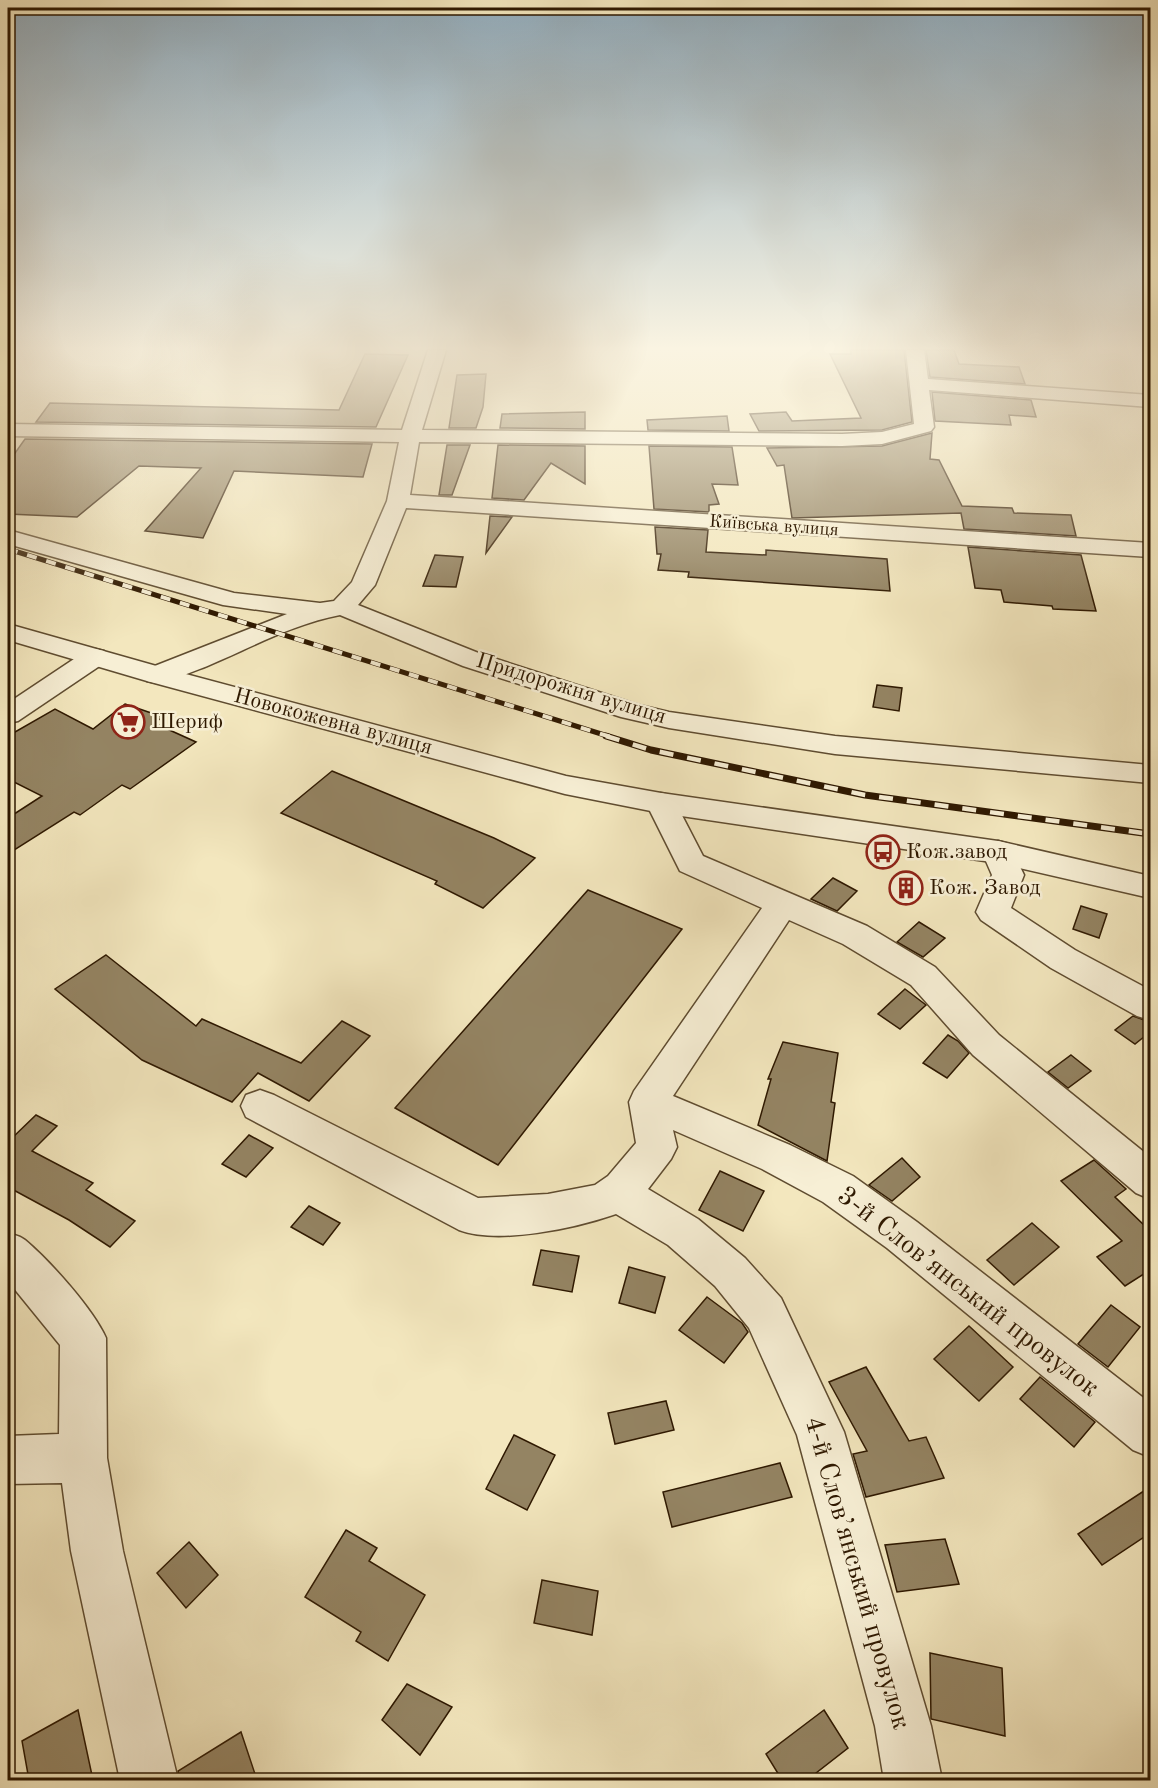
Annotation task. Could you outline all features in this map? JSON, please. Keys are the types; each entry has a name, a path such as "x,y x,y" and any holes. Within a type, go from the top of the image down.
{"street":[{"path":"238,433 842,440 882,438 899,433"},
{"path":"157,675 264,631 331,609 363,585 398,501 410,436"},
{"name":"Київська вулиця","path":"398,501 1150,550"},
{"name":"Придорожня вулиця","path":"8,537 232,600 331,609 472,660 631,711 669,720 835,745 1150,774"},
{"name":"Новокожевна вулиця","path":"11,636 565,785 661,803 998,852 1150,887"},
{"path":"8,715 95,657"},
{"path":"661,803 691,863 855,934 923,976 986,1045 1150,1181"},
{"path":"998,852 1008,875 993,912 1063,959 1150,1006"},
{"path":"260,1106 474,1217 494,1218 548,1212 592,1203 618,1193 657,1148 648,1102 784,902"},
{"name":"3-й Слов’янський провулок","path":"648,1102 776,1157 838,1189 902,1235 990,1308 1150,1433"},
{"name":"4-й Слов’янський провулок","path":"618,1193 683,1232 730,1272 765,1312 820,1432 903,1726 913,1780"},
{"path":"8,1252 33,1277 83,1338 82,1458 97,1551 149,1780"},
{"path":"8,1460 82,1458"}],"building":[{"path":"932,433 930,459 939,460 962,506 1012,508 1014,513 1071,515 1076,536 964,529 961,513 792,518 784,465 777,466 767,448 882,446"},
{"path":"25,439 372,444 363,477 234,471 203,538 145,531 201,468 139,466 77,517 8,514 8,463"},
{"path":"447,445 470,445 452,495 439,495"},
{"path":"498,445 585,446 585,484 551,463 524,500 492,498"},
{"path":"649,446 732,447 738,485 712,484 719,504 709,505 709,512 654,509"},
{"path":"490,516 512,517 486,553"},
{"path":"655,527 708,530 706,552 766,555 766,550 887,559 890,591 688,577 689,572 658,570 661,554 657,554"},
{"path":"968,547 1081,555 1096,611 1053,609 1052,606 1004,602 1001,590 975,588"},
{"path":"435,555 463,557 456,587 423,586"},
{"path":"877,685 902,688 899,711 873,707"},
{"path":"125,704 163,717 154,723 196,742 130,789 122,785 80,815 74,812 8,854 8,818 42,796 8,779 8,736 55,709 93,729"},
{"path":"332,771 494,838 535,858 483,908 435,884 437,881 281,813"},
{"path":"833,878 857,891 837,911 811,899"},
{"path":"588,890 682,929 498,1165 395,1108"},
{"path":"1081,906 1107,914 1099,938 1073,929"},
{"path":"919,922 945,938 923,957 897,942"},
{"path":"106,955 196,1026 202,1019 301,1063 342,1021 370,1036 309,1101 258,1073 232,1102 142,1060 55,989"},
{"path":"905,989 926,1005 900,1029 878,1014"},
{"path":"1133,1016 1150,1022 1150,1032 1135,1044 1115,1030"},
{"path":"948,1035 958,1041 969,1053 947,1078 923,1063"},
{"path":"783,1042 838,1053 831,1102 835,1103 827,1161 758,1125 771,1079 768,1079"},
{"path":"1071,1055 1091,1071 1068,1088 1048,1072"},
{"path":"36,1115 57,1126 32,1151 93,1183 86,1190 135,1221 110,1247 69,1220 8,1187 8,1138 10,1140"},
{"path":"249,1135 273,1148 246,1177 222,1164"},
{"path":"902,1158 920,1177 892,1201 869,1185"},
{"path":"1094,1160 1126,1189 1115,1197 1145,1226 1150,1223 1150,1270 1125,1286 1097,1257 1122,1241 1061,1181"},
{"path":"720,1171 764,1191 743,1231 699,1210"},
{"path":"309,1206 340,1223 323,1245 291,1227"},
{"path":"1032,1223 1059,1247 1014,1285 987,1260"},
{"path":"541,1250 579,1256 572,1292 533,1285"},
{"path":"629,1267 665,1277 655,1313 619,1303"},
{"path":"707,1297 742,1323 748,1332 724,1363 679,1330"},
{"path":"1111,1305 1140,1327 1108,1367 1078,1344"},
{"path":"969,1326 1013,1367 979,1401 934,1359"},
{"path":"866,1367 909,1441 926,1437 944,1478 866,1497 853,1454 867,1451 829,1382"},
{"path":"1040,1377 1095,1422 1074,1447 1020,1399"},
{"path":"666,1401 674,1430 615,1444 608,1413"},
{"path":"514,1435 555,1455 527,1510 486,1489"},
{"path":"780,1463 792,1497 672,1527 663,1492"},
{"path":"1150,1487 1150,1533 1102,1565 1078,1534"},
{"path":"346,1530 377,1548 369,1561 425,1595 388,1661 356,1641 361,1632 305,1597"},
{"path":"945,1539 959,1584 897,1592 885,1545"},
{"path":"189,1542 218,1575 186,1608 157,1573"},
{"path":"542,1580 598,1591 592,1635 534,1623"},
{"path":"930,1653 1002,1668 1005,1736 931,1719"},
{"path":"407,1684 452,1707 420,1755 382,1720"},
{"path":"78,1710 93,1780 29,1780 22,1741"},
{"path":"824,1710 848,1748 807,1780 782,1780 766,1754"},
{"path":"241,1732 257,1780 180,1780 178,1771"}],"railway":[{"path":"8,549 611,737"},
{"path":"606,736 651,750 865,795 1150,834"}],"place":[{"name":"Шериф","path":"128,722"},
{"name":"Кож.завод","path":"883,852"},
{"name":"Кож. Завод","path":"906,888"}]}
